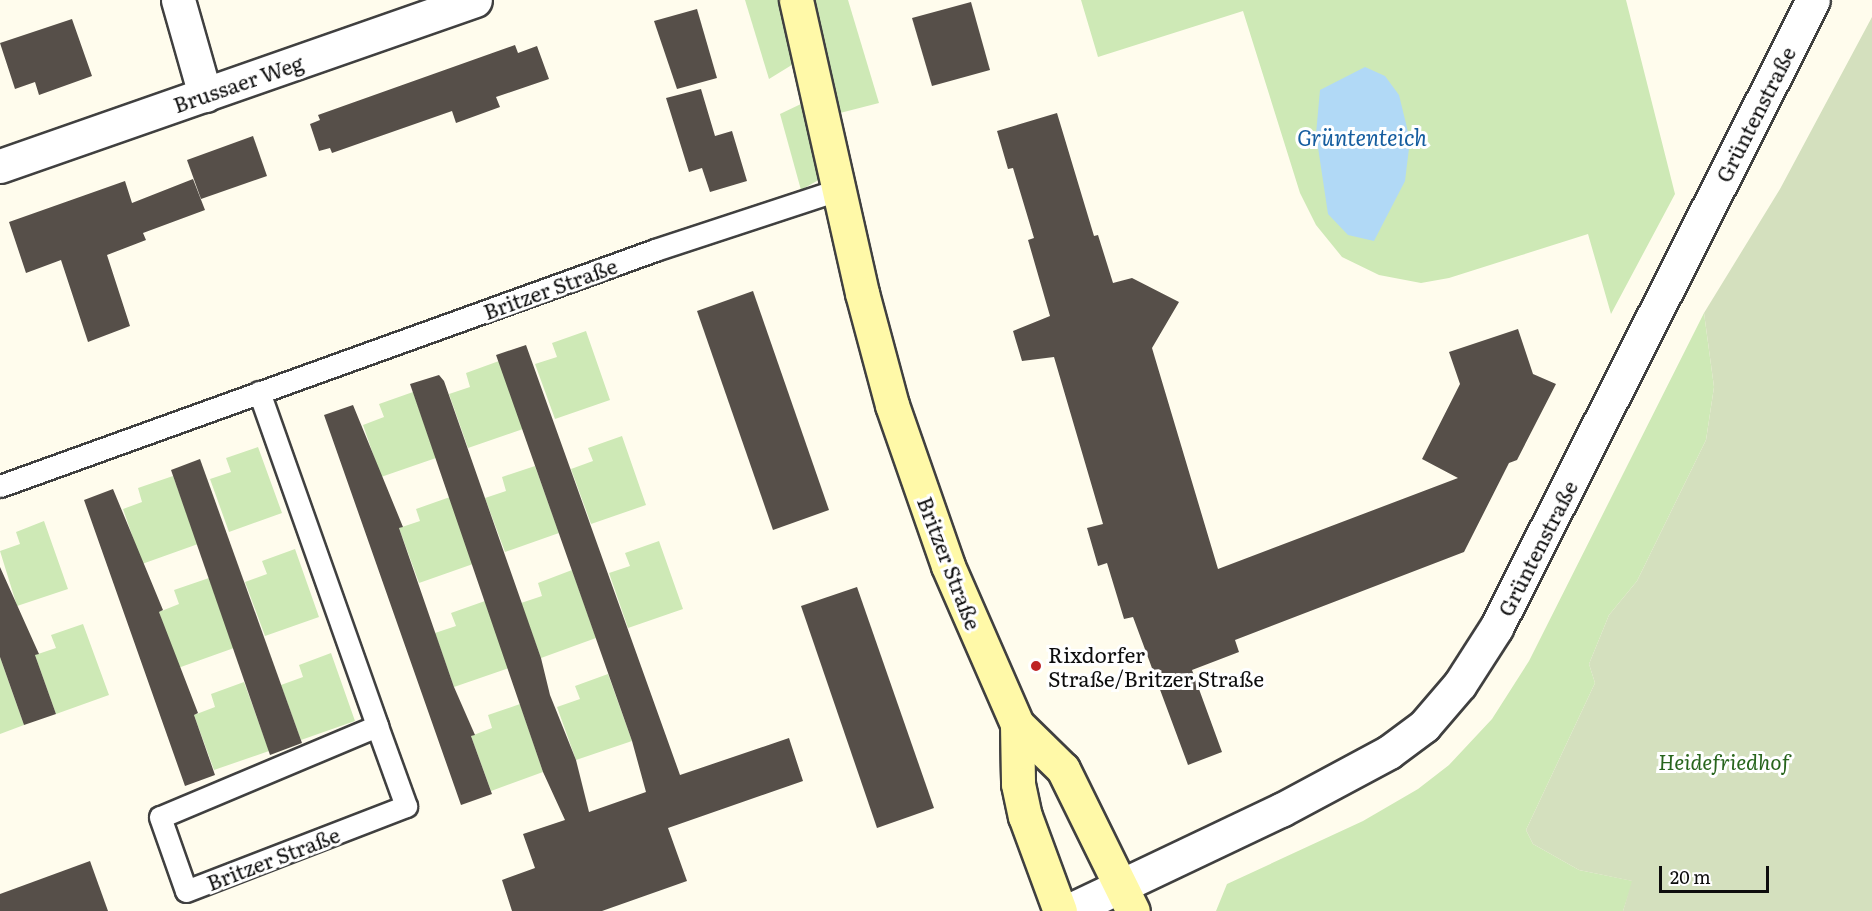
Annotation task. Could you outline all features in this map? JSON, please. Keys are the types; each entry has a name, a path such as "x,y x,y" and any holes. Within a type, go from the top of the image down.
{"main road":[{"name":"Britzer Straße","path":"796,0 841,189 862,293 892,405 948,566 1017,724 1063,769 1127,899"},
{"name":"Britzer Straße","path":"1017,724 1018,784 1025,816 1060,911"}],"street":[{"path":"178,0 205,95"},
{"name":"Brussaer Weg","path":"0,166 475,0"},
{"name":"Grüntenstraße","path":"1068,911 1127,899 1270,816 1389,752 1424,726 1460,684 1496,628 1813,0"}],"lane":[{"name":"Britzer Straße","path":"0,486 791,203 841,189"},
{"name":"Britzer Straße","path":"260,392 406,806 186,891 160,817 377,726"}],"green space":[{"path":"745,0 779,0 795,63 769,79"},
{"path":"810,0 848,0 879,103 840,113"},
{"path":"1081,0 1626,0 1675,194 1611,314 1588,234 1449,278 1421,283 1379,275 1342,257 1316,225 1300,193 1243,11 1098,57"},
{"name":"Heidefriedhof","path":"1872,17 1872,911 1623,911 1632,881 1579,870 1533,844 1526,830 1595,683 1589,664 1609,615 1637,581 1706,440 1714,387 1704,313 1780,189"},
{"path":"803,103 822,178 801,190 780,114"},
{"path":"1704,313 1714,387 1706,440 1637,581 1609,615 1589,664 1595,683 1526,830 1533,844 1579,870 1633,881 1623,911 1216,911 1227,884 1363,821 1418,789 1449,765 1492,719 1529,661"},
{"path":"586,331 610,400 555,419 535,364 557,357 552,343"},
{"path":"499,361 523,429 468,448 449,394 470,387 466,373"},
{"path":"413,392 436,458 381,477 363,425 384,417 379,404"},
{"path":"622,436 646,505 591,524 571,469 593,461 588,448"},
{"path":"258,447 282,513 229,532 210,479 231,472 226,458"},
{"path":"535,466 559,533 505,552 485,498 506,491 502,477"},
{"path":"173,476 198,544 142,564 123,509 142,502 138,488"},
{"path":"450,497 473,564 419,583 399,528 420,521 416,509"},
{"path":"44,521 68,589 17,606 0,551 20,544 16,532"},
{"path":"659,541 683,609 628,628 609,573 630,566 625,553"},
{"path":"295,549 319,617 265,636 245,582 267,574 262,561"},
{"path":"572,570 596,638 541,658 521,603 542,596 538,583"},
{"path":"209,578 234,648 178,668 159,612 179,604 174,590"},
{"path":"485,601 509,668 454,687 435,633 456,626 451,613"},
{"path":"83,624 109,695 56,714 35,655 56,648 51,635"},
{"path":"331,653 355,721 301,740 281,685 303,677 299,665"},
{"path":"0,657 24,725 0,734"},
{"path":"608,674 632,741 576,760 557,707 580,699 575,686"},
{"path":"244,682 269,751 214,770 194,715 215,707 211,694"},
{"path":"520,704 543,772 491,791 471,736 492,728 488,715"}],"water":[{"name":"Grüntenteich","path":"1365,67 1385,76 1399,95 1410,140 1405,181 1374,241 1348,235 1328,214 1316,134 1320,90"}],"building":[{"path":"971,2 990,70 932,86 912,18"},
{"path":"697,9 717,78 677,89 654,21"},
{"path":"72,19 92,76 39,95 35,82 15,89 0,43"},
{"path":"515,45 518,53 537,46 549,79 496,97 500,107 456,123 452,111 332,153 330,148 319,151 310,124 320,120 318,115"},
{"path":"701,89 715,136 732,131 747,181 710,192 702,168 689,172 666,98"},
{"path":"1057,113 1094,236 1098,235 1113,283 1132,278 1179,302 1152,348 1218,569 1458,478 1422,459 1460,384 1449,352 1518,329 1533,374 1556,384 1517,460 1509,463 1464,552 1235,640 1239,652 1192,670 1222,752 1188,765 1133,617 1124,619 1107,563 1098,566 1087,528 1103,524 1054,357 1022,361 1013,331 1050,316 1028,240 1034,238 1013,168 1008,169 997,131"},
{"path":"253,136 267,176 201,199 187,160"},
{"path":"193,179 205,210 143,233 146,240 107,255 130,326 88,342 61,260 26,273 9,222 125,181 132,203"},
{"path":"753,291 829,510 773,530 697,311"},
{"path":"526,345 680,775 789,738 803,781 668,828 687,881 602,911 512,911 502,880 535,868 523,834 565,820 543,772 410,384 439,375 444,381 541,658 550,695 576,760 589,812 646,792 632,741 496,355"},
{"path":"353,405 403,527 399,528 454,687 475,735 471,736 492,794 461,805 324,415"},
{"path":"200,459 302,743 270,755 171,470"},
{"path":"113,489 163,610 159,612 198,713 194,715 215,775 185,786 84,500"},
{"path":"0,567 39,654 35,655 56,714 24,725 0,657"},
{"path":"857,587 934,808 877,828 801,606"},
{"path":"90,861 108,911 0,911 0,894"}],"place":[{"name":"Rixdorfer Straße/Britzer Straße","path":"1036,666"}]}
